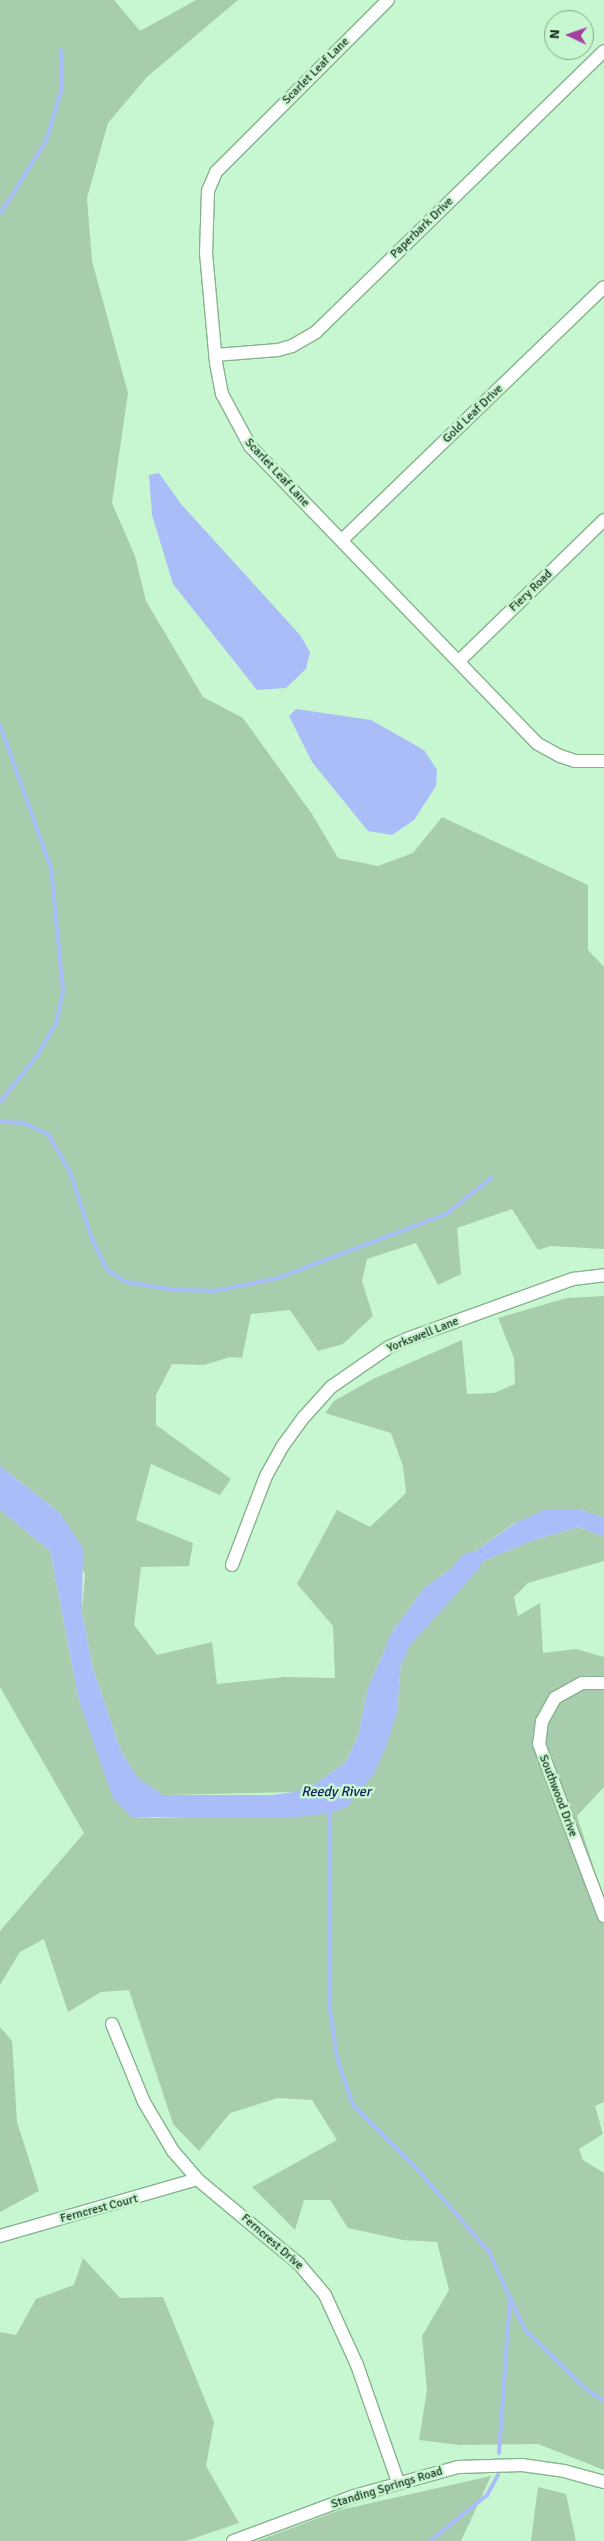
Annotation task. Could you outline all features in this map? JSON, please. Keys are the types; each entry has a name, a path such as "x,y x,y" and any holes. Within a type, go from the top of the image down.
{"street":[{"name":"Scarlet Leaf Lane","path":"388,0 216,172 208,192 206,215 215,355 222,394 241,434 458,662 548,751 574,761 604,761"},
{"name":"Paperbark Drive","path":"215,355 278,350 292,346 316,332 604,51"},
{"name":"Gold Leaf Drive","path":"342,540 604,287"},
{"name":"Fiery Road","path":"458,662 604,520"},
{"name":"Yorkswell Lane","path":"232,1564 266,1476 282,1447 304,1417 331,1387 389,1347 407,1339 573,1279 604,1275"},
{"name":"Southwood Drive","path":"604,1683 582,1683 563,1691 548,1708 539,1732 540,1750 604,1916"},
{"name":"Ferncrest Drive","path":"112,2024 159,2130 197,2179 299,2264 325,2295 357,2365 398,2482"},
{"name":"Ferncrest Court","path":"0,2236 197,2179"},
{"name":"Standing Springs Road","path":"233,2541 398,2482 458,2467 499,2464 564,2471 604,2482"}],"green space":[{"path":"0,0 114,0 140,31 196,0 238,0 147,77 108,123 87,198 92,261 128,393 112,503 135,556 146,601 203,697 243,718 312,814 338,858 378,866 413,853 442,817 588,885 588,950 604,967 604,1249 551,1246 538,1250 512,1209 457,1228 461,1274 438,1285 416,1243 367,1259 362,1281 373,1316 343,1344 318,1351 290,1310 251,1314 242,1358 230,1357 204,1365 172,1364 156,1395 156,1425 231,1479 220,1495 151,1464 136,1520 193,1543 189,1566 141,1567 134,1625 157,1655 212,1642 217,1684 284,1677 335,1678 333,1626 297,1584 337,1510 370,1527 406,1493 403,1466 391,1433 325,1413 334,1401 373,1379 462,1340 467,1394 494,1393 515,1384 514,1358 498,1318 567,1298 604,1296 604,1518 579,1509 514,1523 424,1588 394,1629 368,1687 358,1736 345,1763 315,1784 295,1792 163,1795 138,1778 121,1751 93,1669 82,1612 85,1575 60,1513 0,1466"},
{"path":"0,1510 50,1551 79,1701 131,1817 156,1818 330,1813 397,1712 401,1662 410,1630 424,1604 486,1560 534,1540 579,1527 604,1537 604,1561 528,1583 514,1597 518,1616 540,1603 543,1653 576,1649 604,1657 604,1787 577,1816 604,1899 604,2102 595,2106 603,2134 579,2149 583,2160 604,2173 604,2470 538,2444 459,2445 419,2440 427,2390 422,2336 449,2290 437,2242 403,2240 348,2228 330,2200 304,2200 295,2230 252,2187 337,2140 312,2100 278,2098 230,2113 199,2151 173,2124 129,1990 101,1992 68,2012 44,1939 20,1952 0,1985 0,1931 84,1833 0,1687"},
{"path":"0,2027 12,2041 17,2122 39,2191 0,2212"},
{"path":"83,2258 120,2298 163,2297 214,2422 206,2466 239,2523 186,2541 0,2541 0,2332 16,2335 36,2299 74,2285"},
{"path":"491,2476 461,2541 257,2541 340,2510"},
{"path":"538,2487 566,2494 576,2541 531,2541"}],"water":[{"path":"159,473 181,504 300,635 310,652 306,669 286,688 257,690 173,584 152,515 149,475"},
{"path":"296,709 371,720 424,750 437,770 436,786 414,820 392,835 368,831 312,762 289,716"},
{"name":"Reedy River","path":"0,1466 60,1513 83,1548 82,1612 93,1669 121,1751 138,1778 163,1795 272,1795 294,1792 315,1784 345,1763 358,1736 368,1687 394,1629 424,1588 515,1523 546,1509 579,1509 604,1518 604,1537 579,1527 534,1540 486,1560 424,1604 410,1630 401,1662 397,1712 387,1744 374,1774 347,1807 330,1813 288,1818 131,1817 113,1798 79,1701 50,1551 0,1510"}],"waterway":[{"path":"0,214 46,141 62,88 61,50"},
{"path":"0,725 51,868 63,991 56,1023 37,1056 0,1102"},
{"path":"0,1122 24,1123 48,1134 70,1172 92,1239 107,1270 126,1282 175,1290 214,1291 278,1278 446,1214 491,1178"},
{"name":"Reedy River","path":"396,1652 397,1643 470,1562"},
{"path":"330,1809 330,2009 337,2058 353,2105 418,2170 489,2252 525,2330 587,2390 604,2401"},
{"path":"499,2453 510,2301"},
{"path":"430,2541 487,2495 498,2475"}]}
